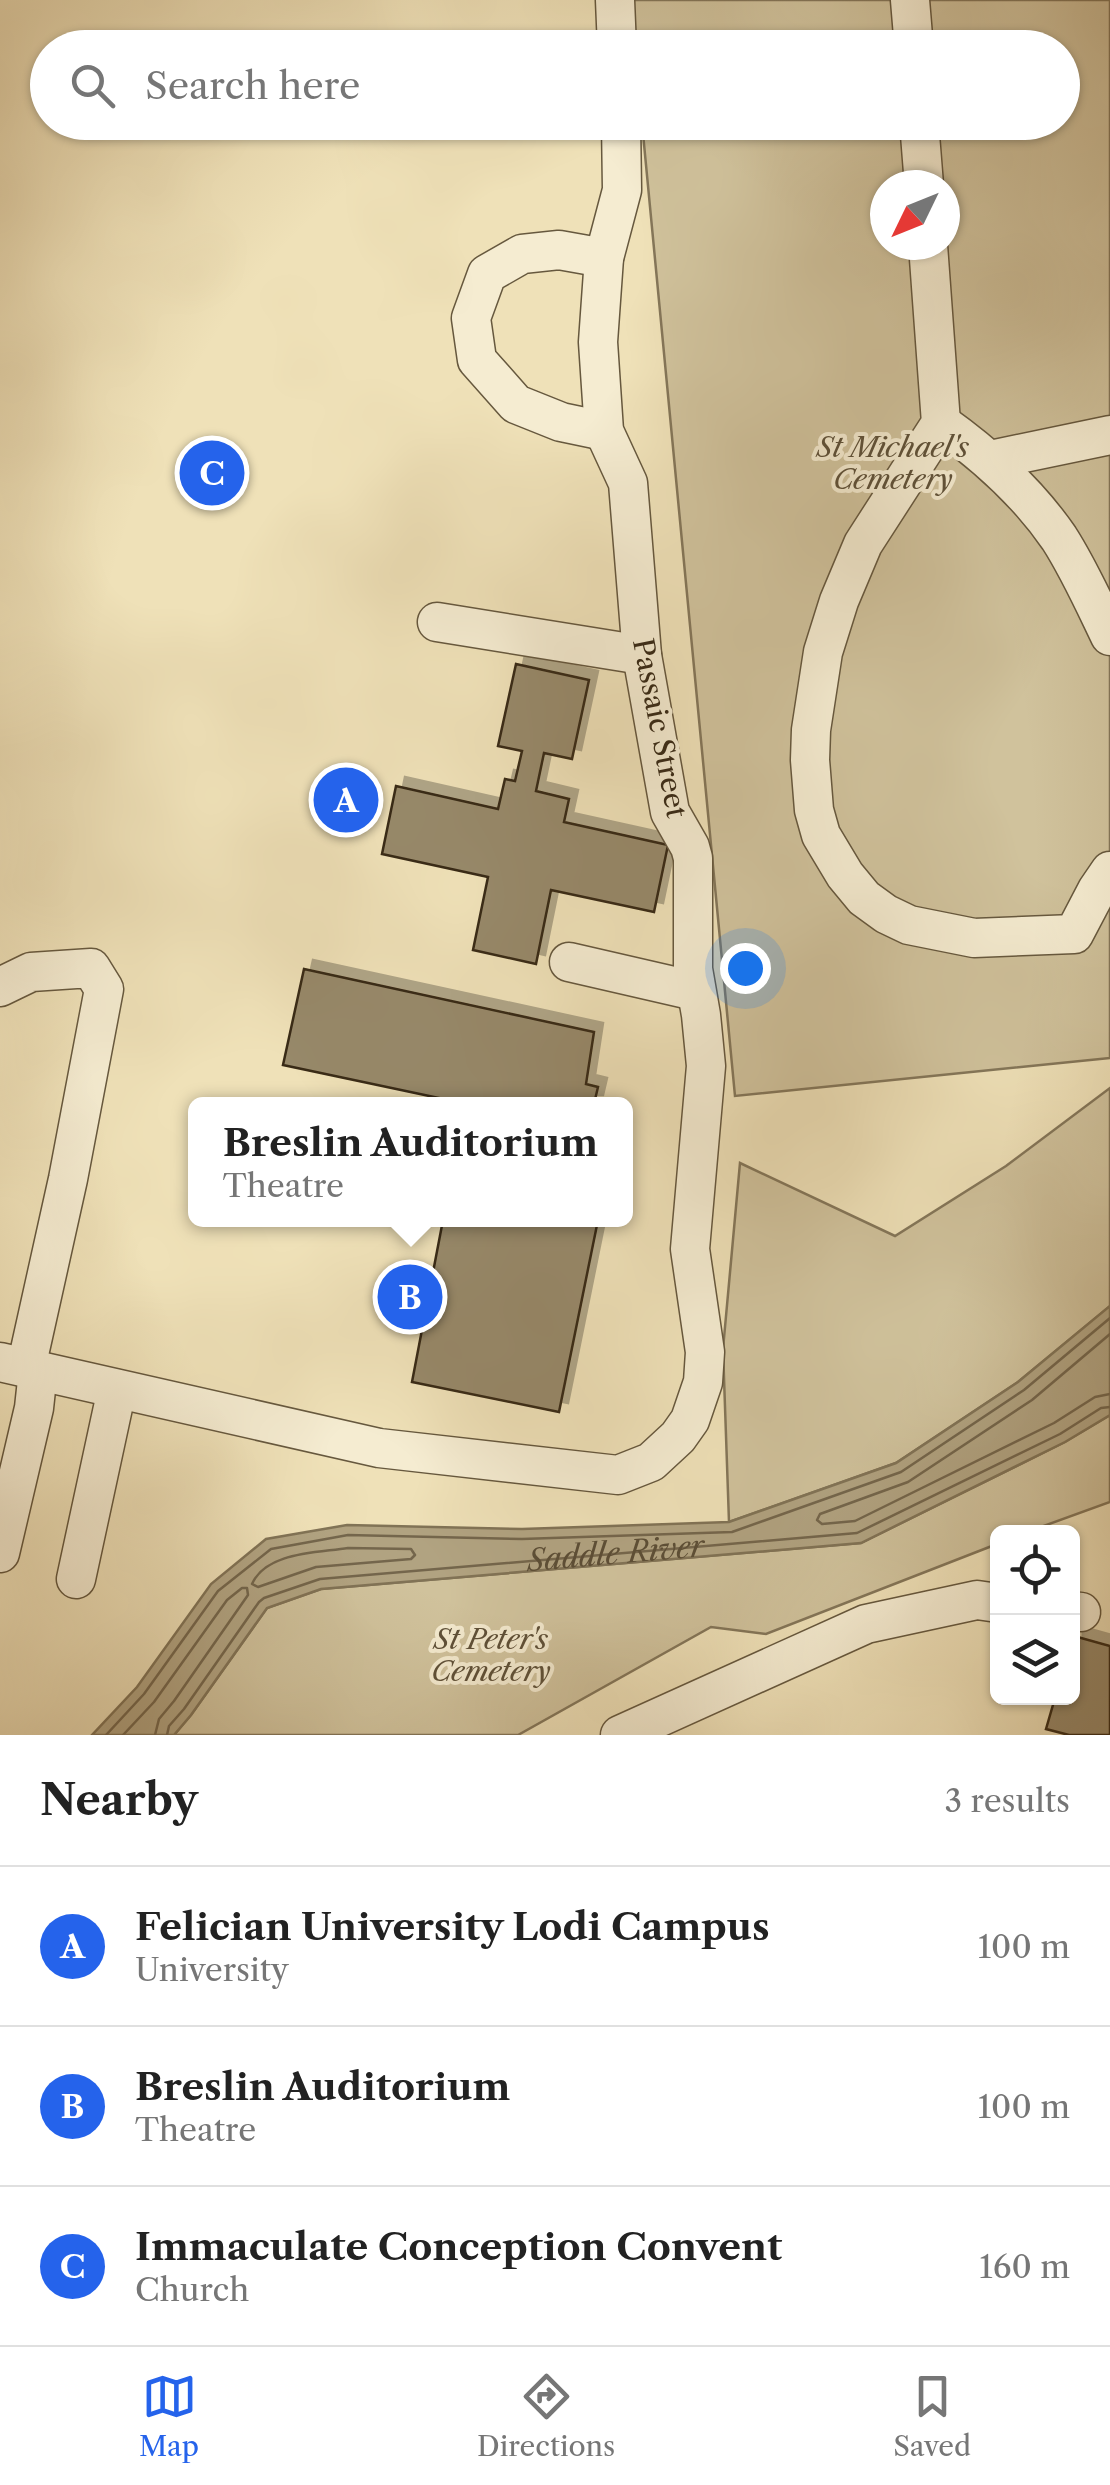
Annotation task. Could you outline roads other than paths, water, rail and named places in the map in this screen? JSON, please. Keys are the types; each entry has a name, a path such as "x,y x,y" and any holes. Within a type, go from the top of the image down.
{"lane":[{"path":"615,0 616,30"},
{"path":"910,0 912,30"},
{"name":"Passaic Street","path":"117,1389 379,1448 618,1475 651,1462 690,1420 702,1382 705,1352 690,1250 706,1066 693,970 693,858 670,812 642,656 628,483 604,430 598,342 604,258 622,190 621,140"},
{"path":"920,140 923,170"},
{"path":"604,258 560,250 522,254 487,274 471,318 478,360 516,404 561,422 604,430"},
{"path":"929,260 941,424 863,544 838,601 823,652 810,760 814,810 821,834 845,875 864,898 886,914 910,925 974,938 1092,937 1097,890 1110,871"},
{"path":"941,424 990,460 1033,505 1059,538 1110,636"},
{"path":"990,460 1110,436"},
{"path":"437,622 642,656"},
{"path":"569,962 696,991"},
{"path":"0,987 30,972 91,968 104,988 68,1178 21,1367 34,1408 0,1553"},
{"path":"21,1367 117,1389 76,1579"},
{"path":"620,1735 866,1624 977,1600 990,1602"}],"water":[{"name":"Saddle River","path":"1110,1306 1110,1415 1065,1442 861,1543 321,1589 267,1608 174,1735 92,1735 137,1687 211,1584 266,1539 347,1525 522,1529 729,1522 896,1463 1018,1382"}],"place":[{"name":"Immaculate Conception Convent","path":"212,473"},
{"name":"Felician University Lodi Campus","path":"346,800"},
{"name":"Breslin Auditorium","path":"410,1297"}],"park label":[{"name":"St Michael's Cemetery","path":"893,463"},
{"name":"St Peter's Cemetery","path":"491,1655"}]}
